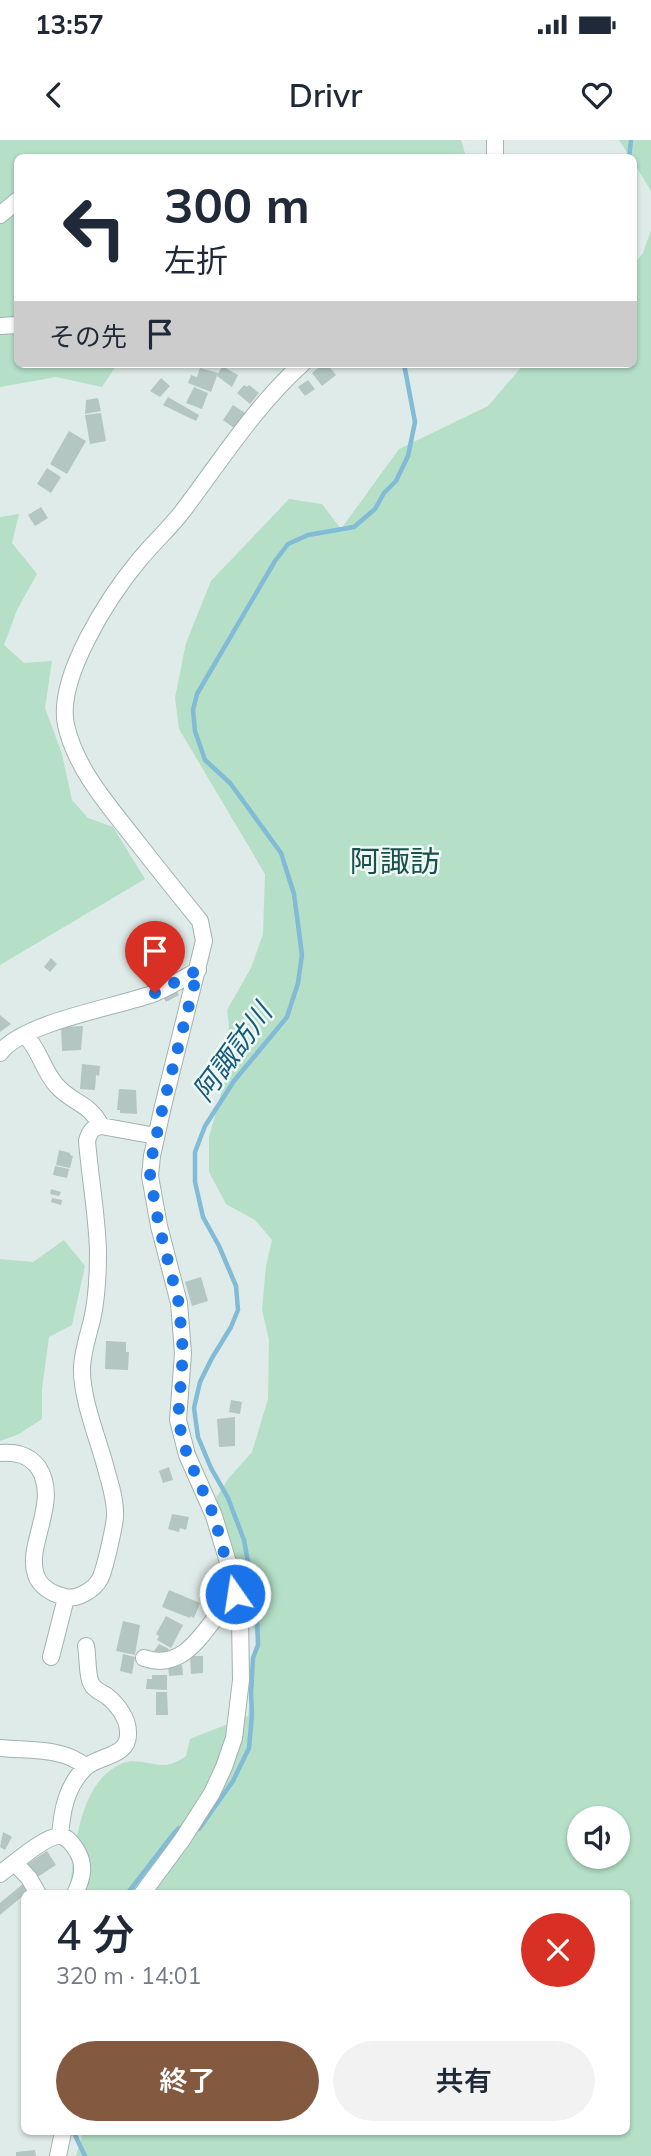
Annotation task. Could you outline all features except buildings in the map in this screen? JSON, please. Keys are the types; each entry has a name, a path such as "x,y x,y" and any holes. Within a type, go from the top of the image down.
{"street":[{"path":"0,215 14,203"},
{"path":"145,1890 212,1793 234,1738 239,1710 242,1649 240,1618 214,1516 187,1455 178,1420 183,1353 179,1304 159,1226 150,1176 156,1136 204,941 200,921 109,805 76,754 65,722 69,690 81,654 110,599 141,558 177,519 278,386 297,368"},
{"path":"0,1053 12,1040 79,1014 155,993 198,970"},
{"path":"25,1035 33,1043 58,1087 95,1113 101,1126"},
{"path":"0,1453 20,1454 31,1459 44,1477 45,1503 35,1560 36,1574 42,1586 66,1598 78,1597 100,1580 115,1517 113,1494 85,1390 82,1368 97,1285 98,1251 96,1206 87,1141 90,1132 101,1126 156,1136"},
{"path":"144,1658 156,1662 170,1659 193,1648 212,1619 235,1594"},
{"path":"51,1657 66,1598"},
{"path":"60,1836 62,1810 69,1792 86,1767 123,1748 128,1732 120,1710 109,1698 92,1687 88,1677 90,1665 86,1646"},
{"path":"0,1748 58,1752 77,1759 86,1767"},
{"path":"0,1874 49,1838 60,1836 70,1841 81,1859 83,1870 76,1890"},
{"path":"15,1863 36,1890"},
{"path":"58,2156 62,2135"}],"green space":[{"path":"0,140 461,140 465,154 14,154 14,368 114,368 102,387 56,377 0,387"},
{"path":"619,140 651,140 651,191 637,168 637,154 628,154"},
{"path":"651,230 651,2156 76,2156 82,2135 630,2135 630,1890 70,1890 81,1820 96,1786 108,1772 129,1761 171,1764 186,1756 190,1739 248,1716 257,1639 216,1498 228,1479 252,1452 268,1399 269,1340 262,1310 266,1266 272,1240 255,1220 226,1204 209,1172 209,1137 226,1076 229,1026 227,1010 251,968 263,934 265,874 179,729 175,698 186,643 211,581 289,499 322,504 341,529 399,449 488,406 521,368 637,368 637,260 643,253"},
{"path":"19,514 12,543 37,574 17,610 4,645 24,663 52,661 45,708 62,754 72,800 88,818 113,827 145,879 0,965 0,517"},
{"path":"64,1240 85,1266 72,1325 49,1337 42,1389 42,1419 19,1434 0,1441 0,1259 33,1262"}],"waterway":[{"name":"阿諏訪川","path":"629,154 631,140"},
{"name":"阿諏訪川","path":"195,1829 199,1829 233,1781 249,1748 253,1658 258,1645 257,1612 244,1540 228,1498 198,1437 194,1408 200,1382 238,1310 236,1286 203,1217 195,1182 195,1152 205,1126 234,1081 287,1017 298,983 302,955 294,894 281,853 230,783 205,760 195,731 193,710 197,694 275,561 288,544 308,535 354,527 375,509 384,493 396,481 408,456 415,422 405,368"},
{"name":"阿諏訪川","path":"130,1890 175,1832 179,1828 186,1829"},
{"name":"阿諏訪川","path":"75,2135 85,2156"}],"district":[{"name":"阿諏訪","path":"395,862"}],"route":[{"path":"155,993 198,970 163,1106 150,1176 159,1226 179,1304 183,1353 178,1420 182,1440 214,1516 235,1594"}]}
